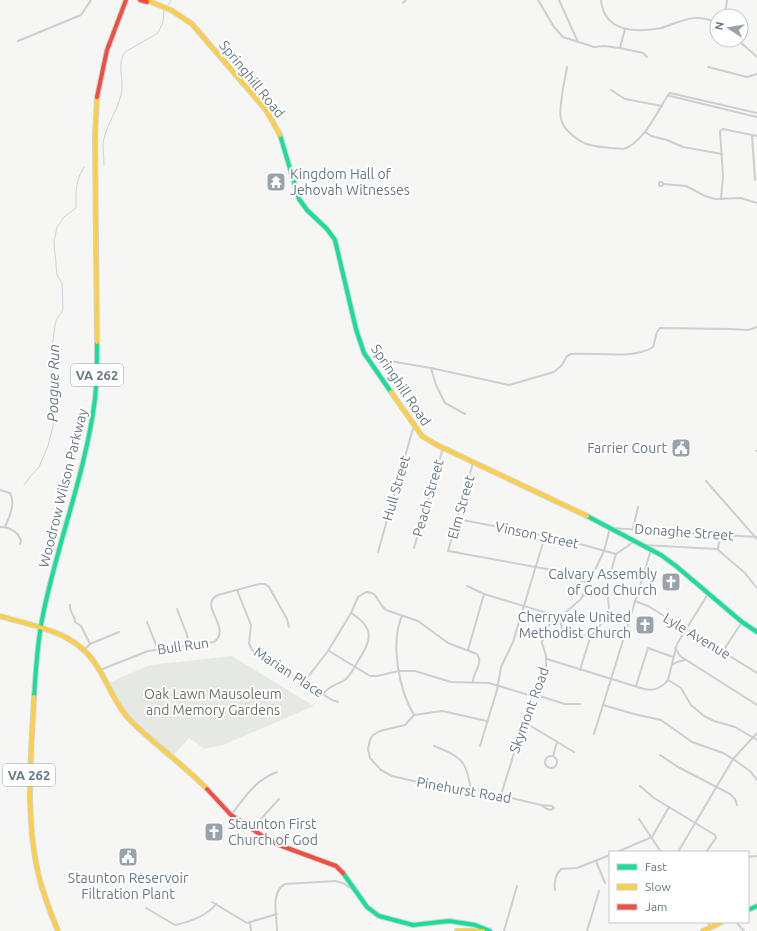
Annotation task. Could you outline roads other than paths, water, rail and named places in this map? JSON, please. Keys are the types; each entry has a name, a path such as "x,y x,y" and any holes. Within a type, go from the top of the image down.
{"main road":[{"name":"Woodrow Wilson Parkway","path":"44,896 33,850 28,797 37,655 45,605 94,412 97,372 96,104 105,54 126,0"},
{"name":"Springhill Road","path":"140,0 158,5"},
{"name":"Springhill Road","path":"146,0 179,14 195,27 259,101 275,123 280,134 299,199 304,207 329,231 335,240 359,340 367,359 426,439 641,544 672,563 742,622 757,632"},
{"path":"0,616 70,640 85,650 100,670 127,717 201,784 231,815 252,830 282,847 333,864 342,872 372,912 385,918 415,926 447,921 473,925 490,931"},
{"path":"44,896 57,931"},
{"path":"44,896 62,931"},
{"path":"702,931 720,923"},
{"path":"473,925 473,930"},
{"path":"457,931 483,931"}],"street":[{"path":"18,41 82,15 91,0"},
{"path":"538,0 554,27 566,38 594,48 604,46 620,48 643,53 647,56"},
{"path":"559,0 578,42"},
{"path":"601,0 603,13 607,19 616,26 625,29 657,28 696,18 709,21"},
{"path":"620,48 625,29"},
{"path":"747,48 757,57"},
{"path":"708,67 747,77 757,74"},
{"path":"567,68 560,113 563,124 570,133 585,143 595,147 623,149 633,143 645,132 670,93 757,113"},
{"path":"611,90 625,99 662,106"},
{"path":"668,95 757,117"},
{"path":"721,199 723,178 721,130 757,136"},
{"path":"645,132 683,147 722,154"},
{"path":"752,135 755,180"},
{"path":"663,184 686,186 705,196 721,199 739,198 757,202"},
{"path":"367,359 372,358 431,368 510,385 554,372 562,365 567,356 570,354 626,354 648,350 653,347 657,332 660,328 748,330 757,327"},
{"path":"431,368 436,385 445,403 465,414"},
{"name":"Hull Street","path":"378,552 414,424"},
{"name":"Peach Street","path":"414,548 443,448"},
{"name":"Elm Street","path":"473,463 448,551 536,568"},
{"path":"706,481 756,537"},
{"path":"0,490 9,493 13,500 12,508 5,527"},
{"path":"633,529 638,507"},
{"name":"Vinson Street","path":"457,519 562,539 616,554"},
{"path":"0,527 5,527 19,536 21,540 20,544"},
{"name":"Donaghe Street","path":"610,528 756,537"},
{"name":"Skymont Road","path":"501,796 532,694 545,669 547,659 542,645 542,635 549,625 575,605 582,597 604,551 610,528"},
{"path":"718,549 720,535"},
{"path":"480,746 498,686 500,667 510,649 546,536"},
{"path":"580,670 591,635 601,626 608,615 609,609 606,588 616,554 635,541"},
{"path":"641,544 718,549 744,572 757,588"},
{"path":"594,734 651,550"},
{"path":"536,568 554,571 588,583"},
{"name":"Bull Run","path":"100,670 144,652 210,644 217,640 220,635 220,629 211,607 212,601 218,595 260,584 267,585 287,619 289,627"},
{"path":"467,586 484,594 560,617 562,629 565,633 572,636 591,635"},
{"path":"582,597 606,588"},
{"name":"Marian Place","path":"236,590 251,625 249,643 251,649 332,700 338,702"},
{"path":"304,682 328,651 351,613 358,596 367,592 373,593 385,610 422,624 450,644 476,654 480,659 473,675 473,682"},
{"path":"468,650 484,594"},
{"path":"547,659 611,680 646,690 653,690 662,686 668,680 675,648 708,594"},
{"name":"Lyle Avenue","path":"635,601 648,606 757,672"},
{"path":"70,605 70,610 75,617 75,622 81,626 90,644"},
{"path":"177,609 187,635 189,646"},
{"path":"323,694 330,686 345,680 367,647 368,633 364,621 351,613"},
{"path":"402,616 398,627 396,641 404,694 414,715 440,711 488,721"},
{"path":"147,622 158,650"},
{"path":"723,652 742,622"},
{"path":"85,650 90,644 118,632"},
{"path":"636,687 648,648 673,657"},
{"path":"675,648 678,654 686,660 757,706"},
{"path":"328,651 372,676 400,671 420,672 452,682 486,683 565,704 580,704"},
{"path":"671,665 686,660"},
{"path":"668,680 681,688 691,704 704,716 714,721 735,726 757,740"},
{"path":"603,705 638,715 658,718 692,742 723,753 733,759 750,771 757,780"},
{"name":"Pinehurst Road","path":"414,715 404,726 380,731 373,736 368,745 368,752 371,759 381,770 390,776 460,792 476,790 541,805 552,806 554,808 551,810 541,805"},
{"path":"523,722 574,752"},
{"path":"679,851 733,759 757,733"},
{"path":"553,756 557,742"},
{"path":"434,746 456,756 462,761 468,771 471,791"},
{"path":"660,755 678,767 717,786 732,796 737,806"},
{"path":"553,756 557,758 557,763 555,767 550,768 546,765 546,760 548,757 553,756"},
{"path":"231,815 258,782 277,772"},
{"path":"640,786 654,798 716,835 716,838 707,851"},
{"path":"252,830 279,799"},
{"path":"624,850 652,837 669,807"},
{"path":"639,819 660,851"},
{"path":"555,890 554,883 557,873 561,869 575,868 609,855"},
{"path":"596,861 605,883"},
{"path":"277,931 277,892 280,887 288,883 338,881 356,892"},
{"path":"504,931 517,886"},
{"path":"587,931 599,891"},
{"path":"212,902 246,923 277,914"},
{"path":"146,908 175,925 205,915 216,904"},
{"path":"250,923 251,931"},
{"path":"707,923 711,927"},
{"path":"737,923 744,931"}],"waterway":[{"name":"Poague Run","path":"168,5 171,0"},
{"name":"Poague Run","path":"104,165 103,143 107,129 121,96 121,61 125,52 158,33 163,22 164,10"},
{"name":"Poague Run","path":"24,485 39,467 48,446 53,426 54,399 51,353 56,320 63,310 62,283 57,275 54,242 57,227 64,217 76,208 76,192 81,172 84,167"}],"place":[{"name":"Kingdom Hall of Jehovah Witnesses","path":"276,182"},
{"name":"Farrier Court","path":"681,448"},
{"name":"Calvary Assembly of God Church","path":"671,582"},
{"name":"Cherryvale United Methodist Church","path":"645,625"},
{"name":"Staunton First Church of God","path":"214,832"},
{"name":"Staunton Reservoir Filtration Plant","path":"128,857"}],"park label":[{"name":"Oak Lawn Mausoleum and Memory Gardens","path":"213,702"}]}
